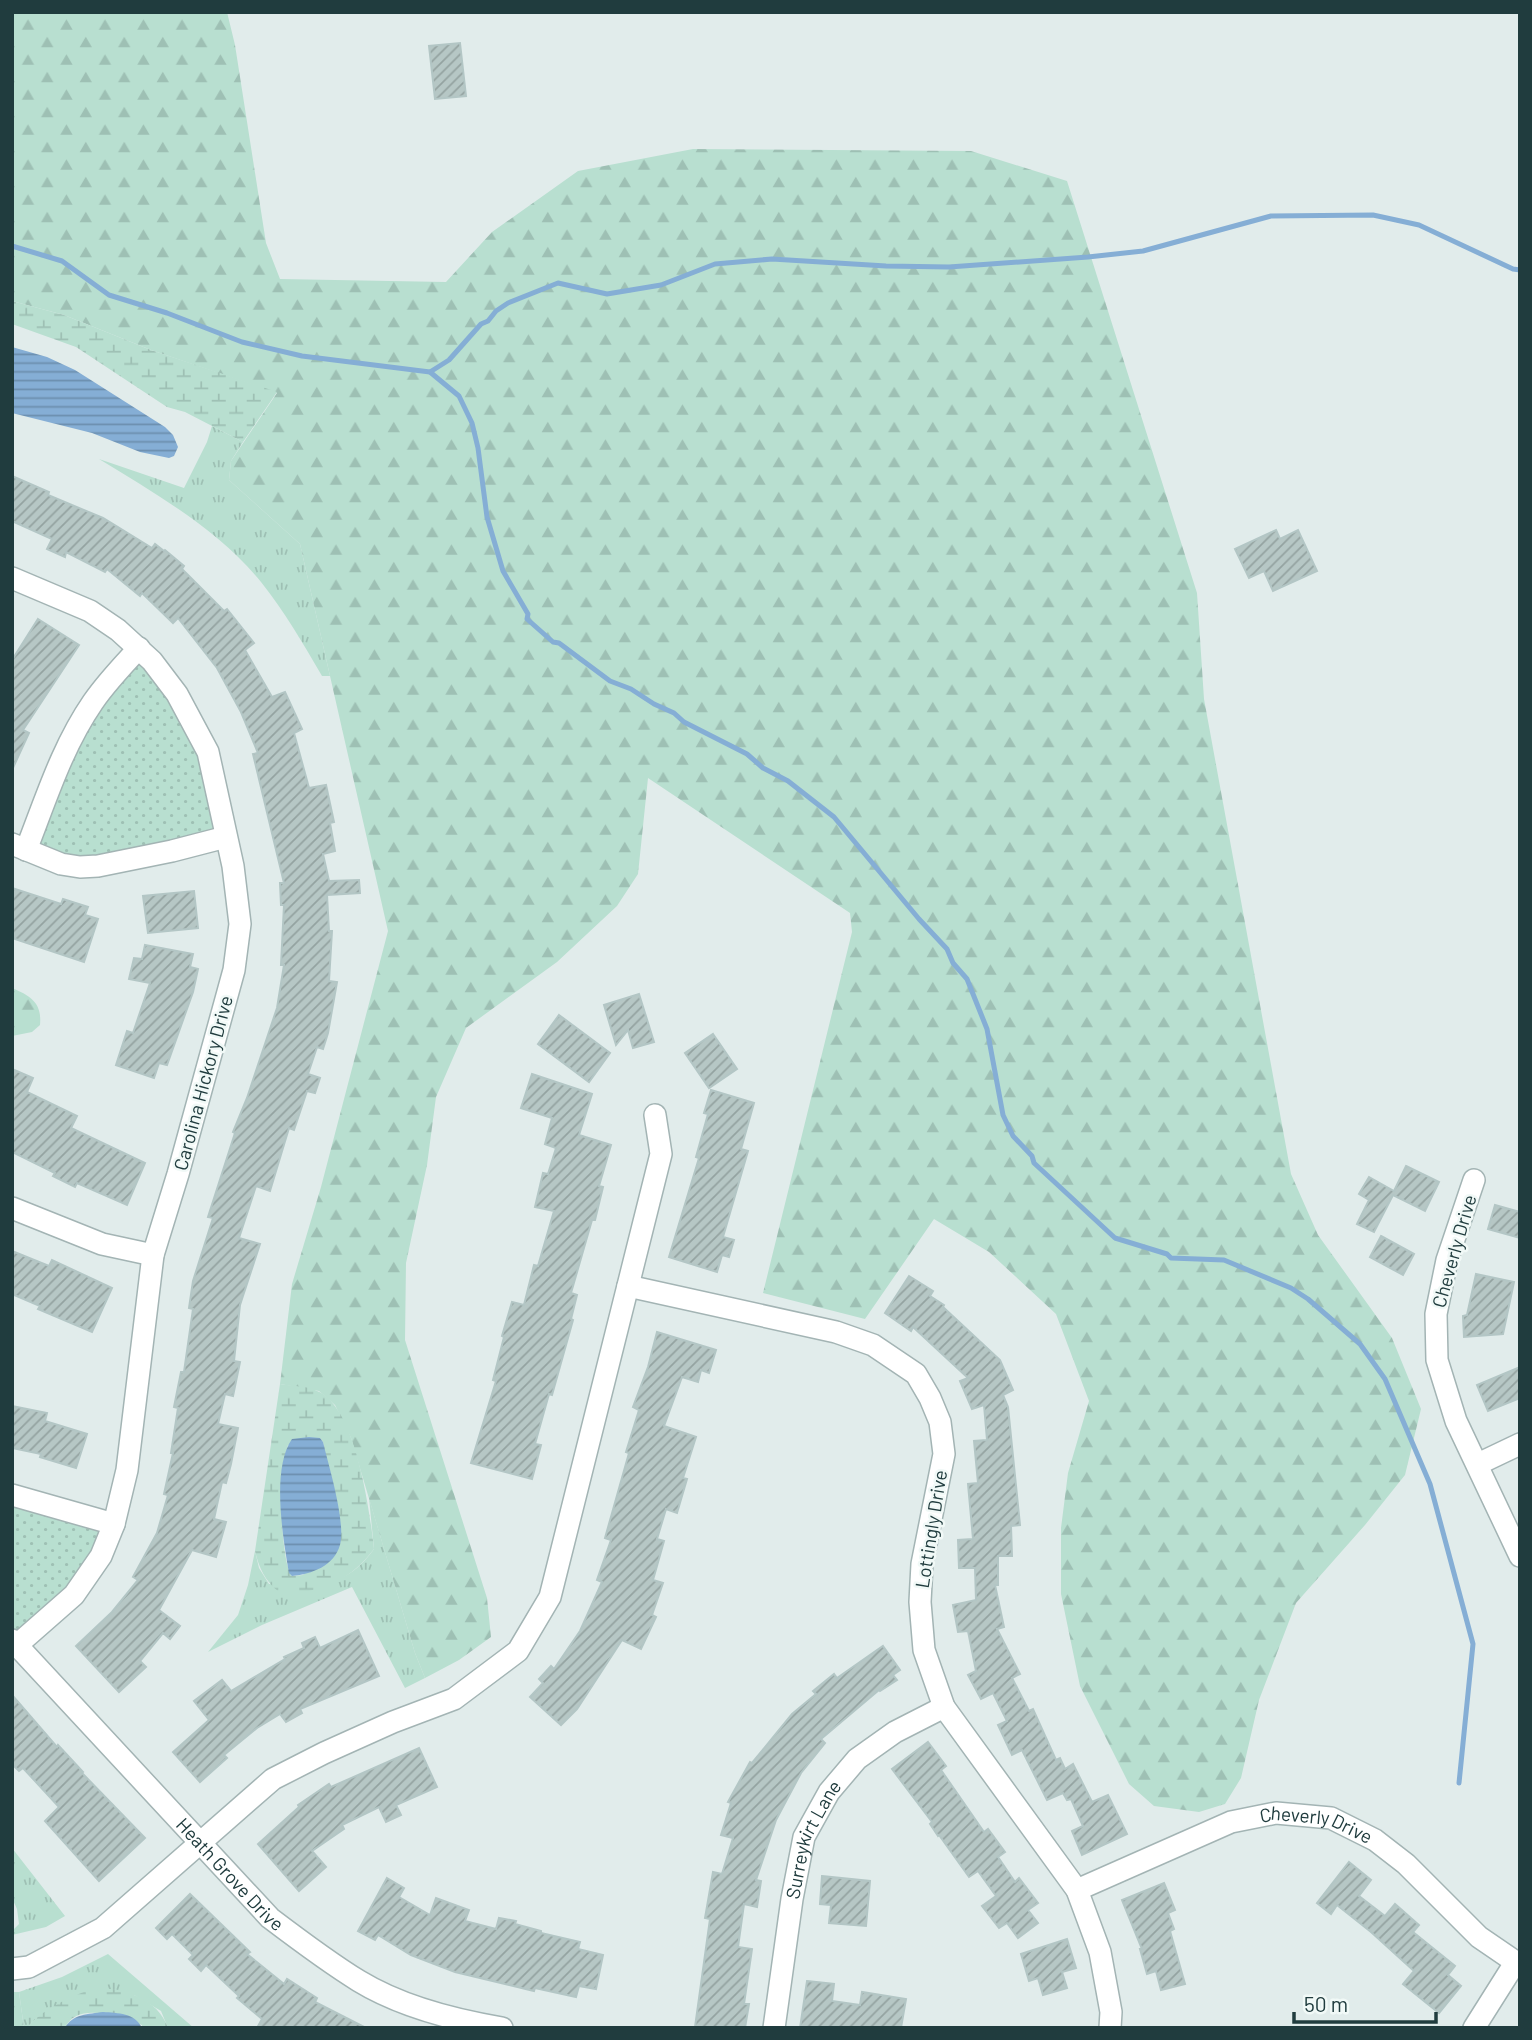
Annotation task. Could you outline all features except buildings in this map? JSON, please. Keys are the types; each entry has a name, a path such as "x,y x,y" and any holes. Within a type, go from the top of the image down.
{"street":[{"name":"Carolina Hickory Drive","path":"12,578 90,611 118,630 139,648 177,694 208,752 233,866 240,924 234,970 153,1255 127,1470 114,1524 101,1556 74,1595 44,1623 15,1643"},
{"path":"139,648 93,702 71,739 19,847 61,864 80,867 172,851 226,837"},
{"path":"12,1969 29,1967 103,1928 273,1779 382,1727 454,1699 518,1651 550,1597 661,1154 655,1115"},
{"name":"Cheverly Drive","path":"1474,1180 1447,1261 1436,1314 1437,1360 1456,1421 1520,1556"},
{"path":"12,1208 102,1244 153,1255"},
{"name":"Lottingly Drive","path":"628,1286 836,1332 873,1345 916,1374 940,1422 944,1454 922,1564 920,1602 924,1650 944,1707 1077,1890 1100,1952 1111,2012 1110,2028"},
{"path":"1478,1464 1520,1444"},
{"path":"12,1495 114,1524"},
{"name":"Heath Grove Drive","path":"15,1643 270,1919 360,1982 408,2003 474,2023 502,2028"},
{"name":"Surreykirt Lane","path":"774,2028 792,1899 804,1837 829,1793 857,1759 895,1732 944,1707"},
{"name":"Cheverly Drive","path":"1077,1890 1231,1822 1276,1813 1331,1818 1375,1840 1406,1864 1479,1937 1517,1964"},
{"path":"1474,2028 1517,1964"}],"green space":[{"path":"12,12 227,12 235,45 266,243 280,279 446,282 492,232 578,171 693,149 971,151 1067,181 1197,593 1204,699 1291,1174 1318,1235 1392,1338 1421,1409 1405,1475 1296,1603 1259,1700 1241,1778 1225,1804 1199,1812 1154,1806 1129,1784 1080,1686 1061,1594 1061,1528 1068,1473 1089,1401 1056,1314 989,1252 934,1219 865,1319 763,1293 852,932 850,913 648,778 638,874 617,906 557,962 466,1028 436,1097 427,1165 406,1263 405,1340 487,1598 491,1637 459,1660 425,1678 415,1653 351,1438 335,1405 319,1391 280,1384 292,1284 321,1187 388,931 300,544 229,480 231,461 277,393 151,350 64,315 12,301"},
{"path":"12,301 64,315 151,350 277,392 243,442 185,412 167,407 76,347 12,324"},
{"path":"212,426 243,442 231,461 229,480 300,544 330,676 322,676 261,582 226,545 185,514 99,459 184,488"},
{"path":"139,648 177,694 226,837 98,866 26,850 54,776"},
{"path":"12,988 30,997 37,1006 40,1025 32,1032 12,1036"},
{"path":"280,1384 313,1389 330,1401 342,1417 351,1438 359,1462 374,1549 355,1570 332,1584 294,1592 279,1592 266,1579 255,1551","holes":["320,1438 340,1530 303,1575 292,1576 286,1559 283,1532 281,1483 284,1459 288,1445"]},
{"path":"12,1495 114,1524 101,1556 12,1640"},
{"path":"369,1498 415,1653 425,1678 405,1688 352,1587 262,1625 208,1652 238,1615 255,1551 259,1568 269,1584 328,1582 340,1579 362,1563 374,1549"},
{"path":"12,1848 65,1916 46,1927 12,1935 12,1931 19,1924 12,1898"},
{"path":"108,1954 194,2028 168,2028 161,2011 134,1995 62,2006 49,2011 24,2028 19,1992 62,1977"},
{"path":"94,1988 128,1993 148,2002 163,2018 168,2028 142,2028 142,2025 123,2019 90,2013 71,2020 65,2028 27,2028 49,2009"},
{"path":"12,1992 19,1992 24,2028 12,2028"}],"water":[{"path":"12,347 47,357 75,370 165,427 173,435 178,447 174,456 169,458 140,452 92,433 12,413"},
{"path":"320,1438 323,1442 341,1523 340,1545 333,1558 321,1568 292,1576 289,1573 280,1504 282,1468 292,1439"},
{"path":"103,2012 131,2017 142,2028 65,2028 76,2017"}],"waterway":[{"path":"430,372 449,360 496,311 508,303 558,283 607,294 661,285 715,264 772,259 949,267 1088,257 1143,251 1271,216 1373,215 1419,225 1520,270"},
{"path":"12,246 62,261 109,295 167,313 242,342 302,356 430,372 459,396 472,423 487,517 503,571 528,614 527,619 553,642 559,643 610,681 631,689 674,713 684,722 747,754 763,768 788,781 834,817 947,949 953,963 967,979 987,1029 1003,1115 1013,1136 1032,1156 1034,1163 1115,1238 1167,1254 1171,1258 1224,1260 1291,1288 1308,1299 1360,1344 1385,1379 1430,1484 1473,1644 1459,1783"}]}
